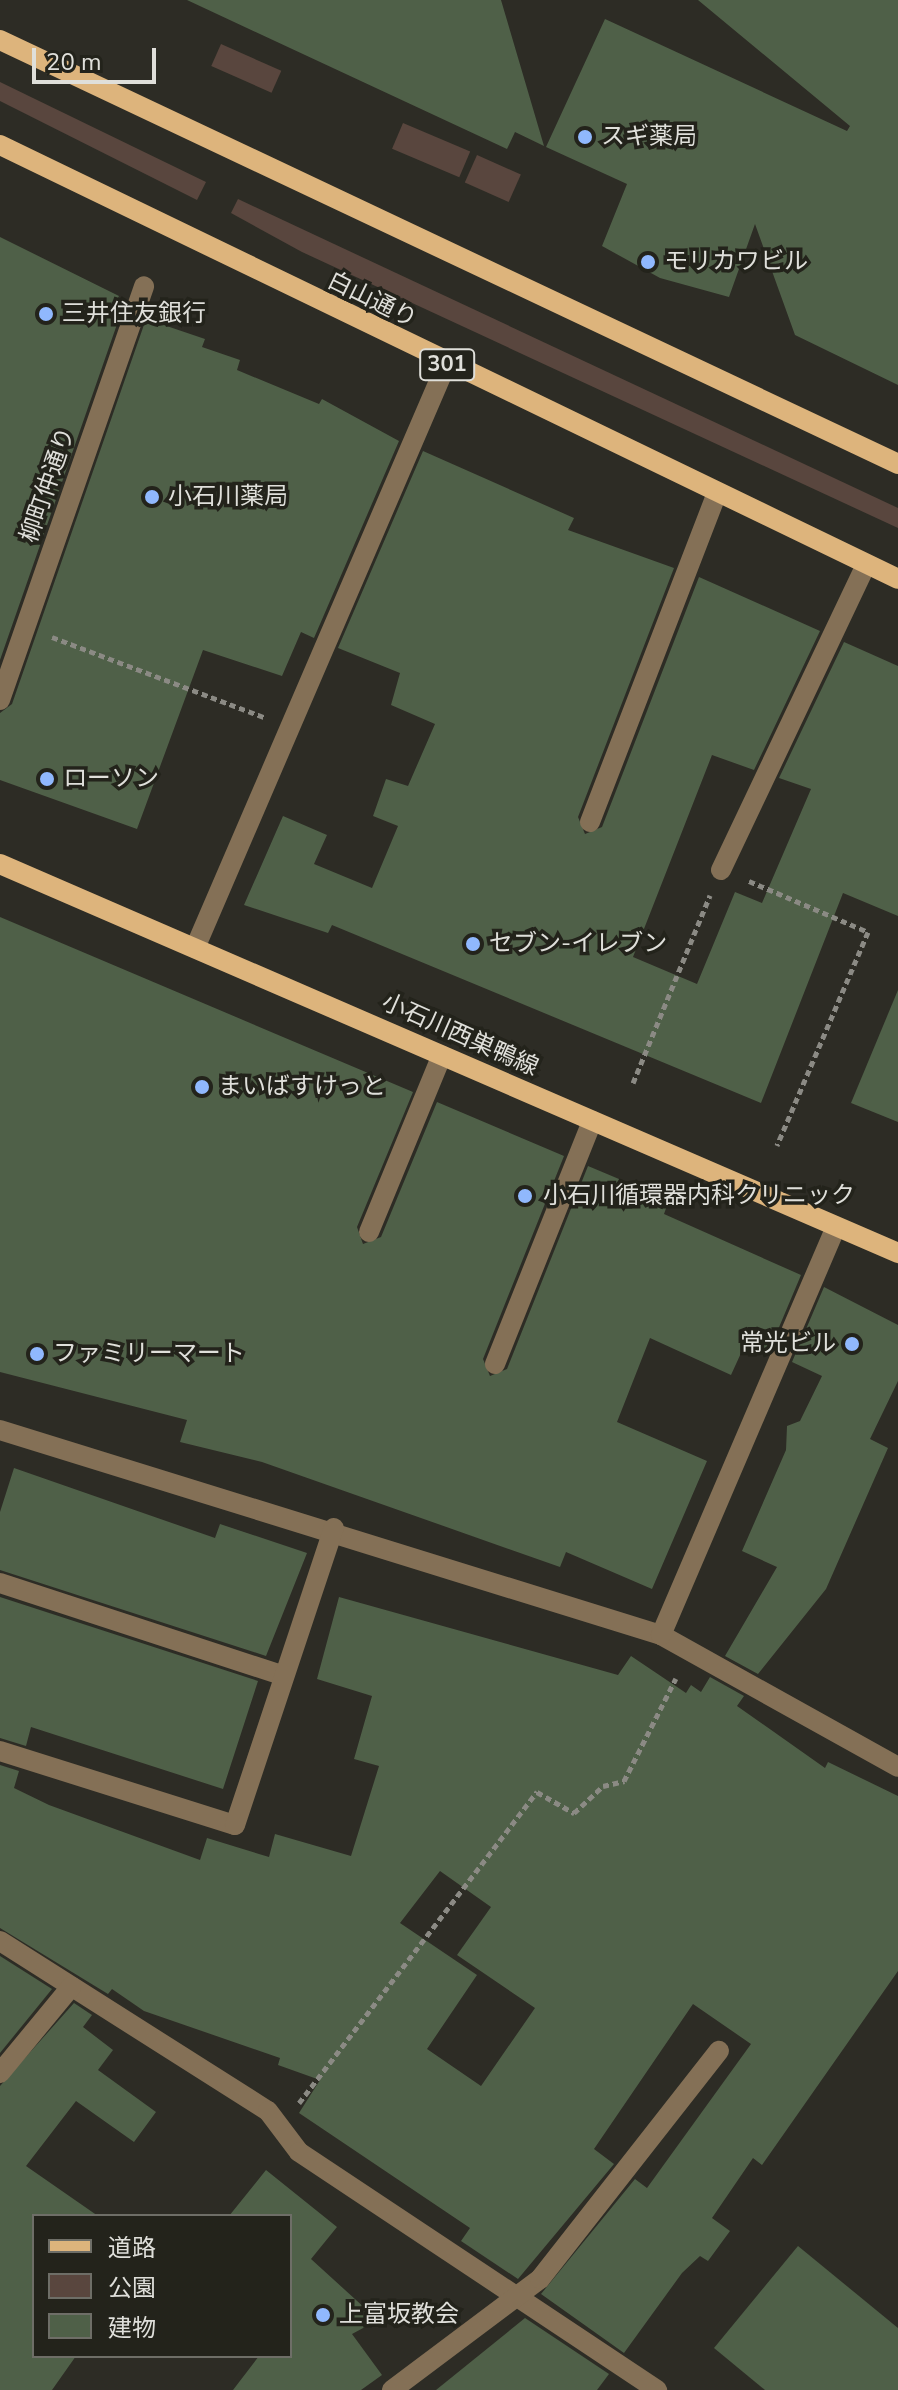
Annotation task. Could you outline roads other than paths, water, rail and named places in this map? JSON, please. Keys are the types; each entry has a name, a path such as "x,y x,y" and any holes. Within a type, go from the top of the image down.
{"main road":[{"path":"0,40 898,464"},
{"name":"白山通り","path":"0,145 446,365 898,579"},
{"name":"小石川西巣鴨線","path":"0,864 898,1253"}],"street":[{"name":"柳町仲通り","path":"0,700 144,286"},
{"path":"195,948 288,725 446,365"},
{"path":"590,822 717,493"},
{"path":"721,870 866,565"},
{"path":"369,1232 442,1055"},
{"path":"495,1364 592,1121"},
{"path":"661,1635 836,1227"},
{"path":"0,1430 334,1528 661,1635 898,1767"},
{"path":"0,1751 235,1825 282,1675 334,1528"},
{"path":"0,1583 282,1675"},
{"path":"0,1941 268,2111 299,2152 657,2390"},
{"path":"0,2073 71,1987"},
{"path":"392,2390 517,2299 719,2051"}],"place":[{"name":"スギ薬局","path":"585,137"},
{"name":"モリカワビル","path":"648,262"},
{"name":"三井住友銀行","path":"46,314"},
{"name":"小石川薬局","path":"152,497"},
{"name":"ローソン","path":"47,779"},
{"name":"セブン-イレブン","path":"473,944"},
{"name":"まいばすけっと","path":"202,1087"},
{"name":"小石川循環器内科クリニック","path":"525,1196"},
{"name":"常光ビル","path":"852,1344"},
{"name":"ファミリーマート","path":"37,1354"},
{"name":"上富坂教会","path":"323,2315"}]}
